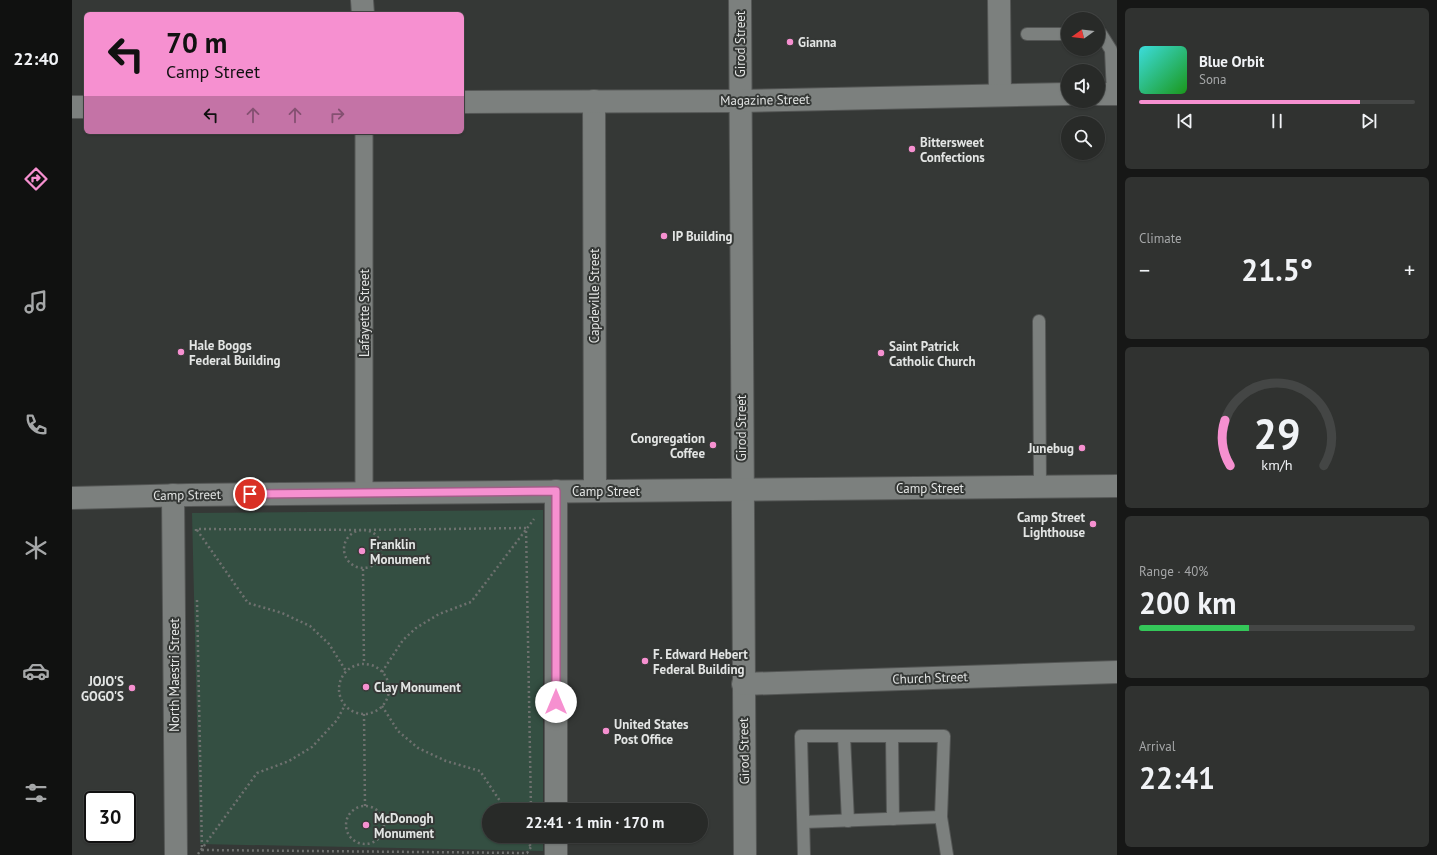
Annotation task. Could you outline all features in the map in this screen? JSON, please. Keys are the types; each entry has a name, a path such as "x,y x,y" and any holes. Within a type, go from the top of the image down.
{"street":[{"path":"362,0 363,12"},
{"name":"Girod Street","path":"740,0 741,489 745,855"},
{"path":"999,0 1000,94"},
{"name":"Magazine Street","path":"464,102 740,101 1000,94 1061,94"},
{"name":"Capdeville Street","path":"594,101 595,491"},
{"path":"72,107 84,107"},
{"name":"Lafayette Street","path":"364,134 364,494"},
{"name":"Camp Street","path":"72,498 173,495 1117,486"},
{"path":"556,491 556,803"},
{"name":"North Maestri Street","path":"173,495 176,855"},
{"name":"Church Street","path":"743,684 1117,672"},
{"path":"556,843 556,855"}],"lane":[{"path":"1027,34 1061,34"},
{"path":"1105,40 1111,50 1109,94"},
{"path":"1039,321 1040,487"},
{"path":"804,855 801,736 944,736 941,817 947,855"},
{"path":"844,736 848,820"},
{"path":"892,736 893,819"},
{"path":"804,822 941,817"}],"path":[{"path":"382,672 403,640 416,628 439,614 470,602 535,517"},
{"path":"192,522 248,603 282,613 310,626 329,644 346,671"},
{"path":"196,529 363,530 526,528"},
{"path":"526,528 531,803"},
{"path":"196,529 196,537"},
{"path":"363,530 370,531 376,535 381,542 382,549 381,556 377,563 363,569 349,563 343,549 349,536 355,531 363,530"},
{"path":"363,569 364,664"},
{"path":"197,592 202,850"},
{"path":"364,664 372,665 382,672 388,684 388,693 382,706 372,712 364,714 356,712 345,705 339,693 340,684 346,671 355,666 364,664"},
{"path":"198,855 257,773 289,761 312,747 325,735 337,720 345,705"},
{"path":"382,706 398,731 418,748 446,761 480,771 501,803"},
{"path":"364,714 365,806"},
{"path":"365,806 379,811 385,825 379,839 366,845 352,839 346,826 347,818 351,812 365,806"},
{"path":"529,843 534,850"},
{"path":"202,850 527,853 532,847 532,843"},
{"path":"366,845 366,852"}],"green space":[{"path":"543,510 543,803 482,803 482,843 543,843 543,851 200,844 192,513"}],"place":[{"name":"Gianna","path":"790,42"},
{"name":"Bittersweet Confections","path":"912,149"},
{"name":"IP Building","path":"664,236"},
{"name":"Hale Boggs Federal Building","path":"181,352"},
{"name":"Saint Patrick Catholic Church","path":"881,353"},
{"name":"Congregation Coffee","path":"713,445"},
{"name":"Junebug","path":"1082,448"},
{"name":"Camp Street Lighthouse","path":"1093,524"},
{"name":"Franklin Monument","path":"362,551"},
{"name":"F. Edward Hebert Federal Building","path":"645,661"},
{"name":"Clay Monument","path":"366,687"},
{"name":"JOJO'S GOGO'S","path":"132,688"},
{"name":"United States Post Office","path":"606,731"},
{"name":"McDonogh Monument","path":"366,825"}],"route":[{"path":"250,494 556,491 556,702"}]}
